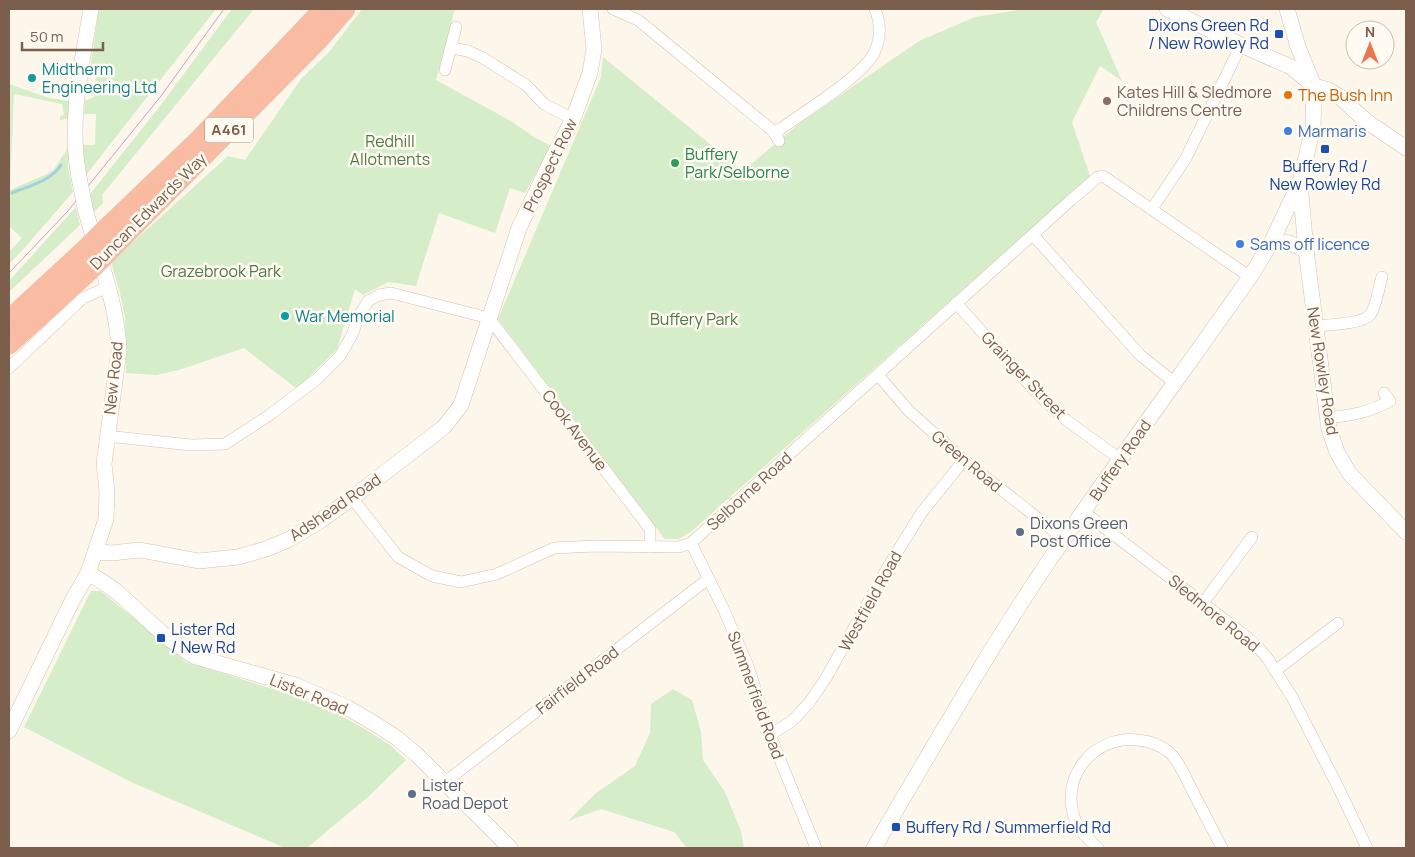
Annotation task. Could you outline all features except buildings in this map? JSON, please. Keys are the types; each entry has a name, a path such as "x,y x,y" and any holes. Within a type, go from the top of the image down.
{"highway":[{"name":"Duncan Edwards Way","path":"9,320 86,249 198,140 324,9"},
{"name":"Duncan Edwards Way","path":"9,344 111,249 318,40 345,9"}],"street":[{"name":"New Road","path":"9,731 72,601 88,573 106,519 108,505 104,464 106,436 119,350 117,320 85,208 76,162 77,108 91,9"},
{"name":"Prospect Row","path":"488,318 519,228 573,119 590,73 594,49 590,9"},
{"path":"613,9 638,20 776,136 779,130 848,80 871,59 875,52 880,26 875,9"},
{"path":"1167,9 1291,67 1314,86 1329,90 1340,97 1366,121 1406,148"},
{"path":"1287,9 1298,47 1314,86"},
{"path":"445,70 456,27"},
{"path":"1241,45 1186,158 1152,209 1250,277"},
{"path":"452,48 484,58 526,85 544,104 573,119"},
{"name":"Buffery Road","path":"874,848 966,690 1064,539 1250,277 1272,241 1300,182 1313,128 1314,86"},
{"name":"Selborne Road","path":"352,498 398,557 432,576 461,582 497,574 554,548 679,547 691,543 1098,177 1102,176 1152,209"},
{"name":"New Rowley Road","path":"1300,182 1306,250 1329,429 1337,452 1349,473 1406,532"},
{"path":"1033,235 1140,355 1175,383"},
{"path":"1272,241 1289,243 1306,250"},
{"path":"1315,326 1359,321 1369,316 1382,277"},
{"path":"9,368 83,298 108,286"},
{"path":"106,436 191,445 225,444 268,416 317,379 340,356 368,301 378,295 390,293 488,318"},
{"name":"Grainger Street","path":"956,304 1038,395 1066,420 1120,459"},
{"name":"Adshead Road","path":"96,552 112,553 140,550 198,561 238,557 266,549 290,539 320,521 352,498 444,427 461,405 488,318"},
{"name":"Cook Avenue","path":"488,318 650,529 650,546"},
{"name":"Green Road","path":"878,375 909,411 964,460 1064,539"},
{"path":"1327,418 1359,414 1373,410 1387,397 1398,410"},
{"name":"Westfield Road","path":"770,735 792,721 809,704 839,656 889,565 922,512 964,460"},
{"name":"Sledmore Road","path":"1084,512 1257,646 1268,659 1292,697 1367,848"},
{"path":"1203,603 1252,537"},
{"name":"Summerfield Road","path":"691,543 724,610 748,666 770,735 816,848"},
{"name":"Lister Road","path":"88,573 116,591 140,614 184,650 196,656 295,685 348,708 397,738 445,782 510,848"},
{"name":"Fairfield Road","path":"445,782 708,579"},
{"path":"1275,671 1338,623"},
{"path":"1098,848 1076,824 1071,805 1073,782 1081,765 1091,754 1105,744 1133,739 1144,740 1162,747 1176,760 1222,848"}],"green space":[{"path":"99,9 216,9 86,175 83,163 83,145 95,145 96,114 84,114 85,101 94,97 96,75 90,70"},
{"path":"232,9 254,9 102,195 103,203 94,212 90,194 157,110"},
{"path":"362,9 455,9 436,80 511,121 551,146 525,193 510,188 495,233 439,213 416,286 388,282 363,295 355,289 337,349 297,389 244,348 179,370 156,375 126,373 125,318 111,262 228,156 245,160 301,79 329,52"},
{"name":"Buffery Park","path":"1025,9 1104,9 1096,22 1122,81 1100,66 1072,122 1090,176 692,531 679,539 665,539 498,319 601,77 603,57 743,171 800,123 919,41 975,17"},
{"path":"9,84 49,98 69,101 69,118 60,120 60,116 64,115 62,104 14,94 10,190 54,169 68,148 68,167 73,192 9,264 9,252 22,238 9,226"},
{"path":"76,207 80,225 9,292 9,281"},
{"path":"91,591 101,591 186,662 292,695 335,713 390,745 406,760 368,797 307,848 285,848 133,783 24,727"},
{"path":"673,689 692,700 701,732 703,760 725,792 741,831 744,848 687,848 674,832 601,809 568,821 595,794 635,766 650,733 651,704"}],"waterway":[{"path":"12,193 46,179 57,171 61,165"}],"tram line":[{"path":"9,273 67,212 161,96 224,9"}],"place":[{"name":"Dixons Green Rd / New Rowley Rd","path":"1279,34"},
{"name":"Midtherm Engineering Ltd","path":"32,78"},
{"name":"The Bush Inn","path":"1288,95"},
{"name":"Kates Hill & Sledmore Childrens Centre","path":"1107,101"},
{"name":"Marmaris","path":"1288,131"},
{"name":"Buffery Rd / New Rowley Rd","path":"1325,149"},
{"name":"Buffery Park/Selborne","path":"675,163"},
{"name":"Sams off licence","path":"1240,244"},
{"name":"War Memorial","path":"285,316"},
{"name":"Dixons Green Post Office","path":"1020,532"},
{"name":"Lister Rd / New Rd","path":"161,638"},
{"name":"Lister Road Depot","path":"412,794"},
{"name":"Buffery Rd / Summerfield Rd","path":"896,827"}],"park label":[{"name":"Redhill Allotments","path":"390,150"},
{"name":"Grazebrook Park","path":"221,271"}]}
